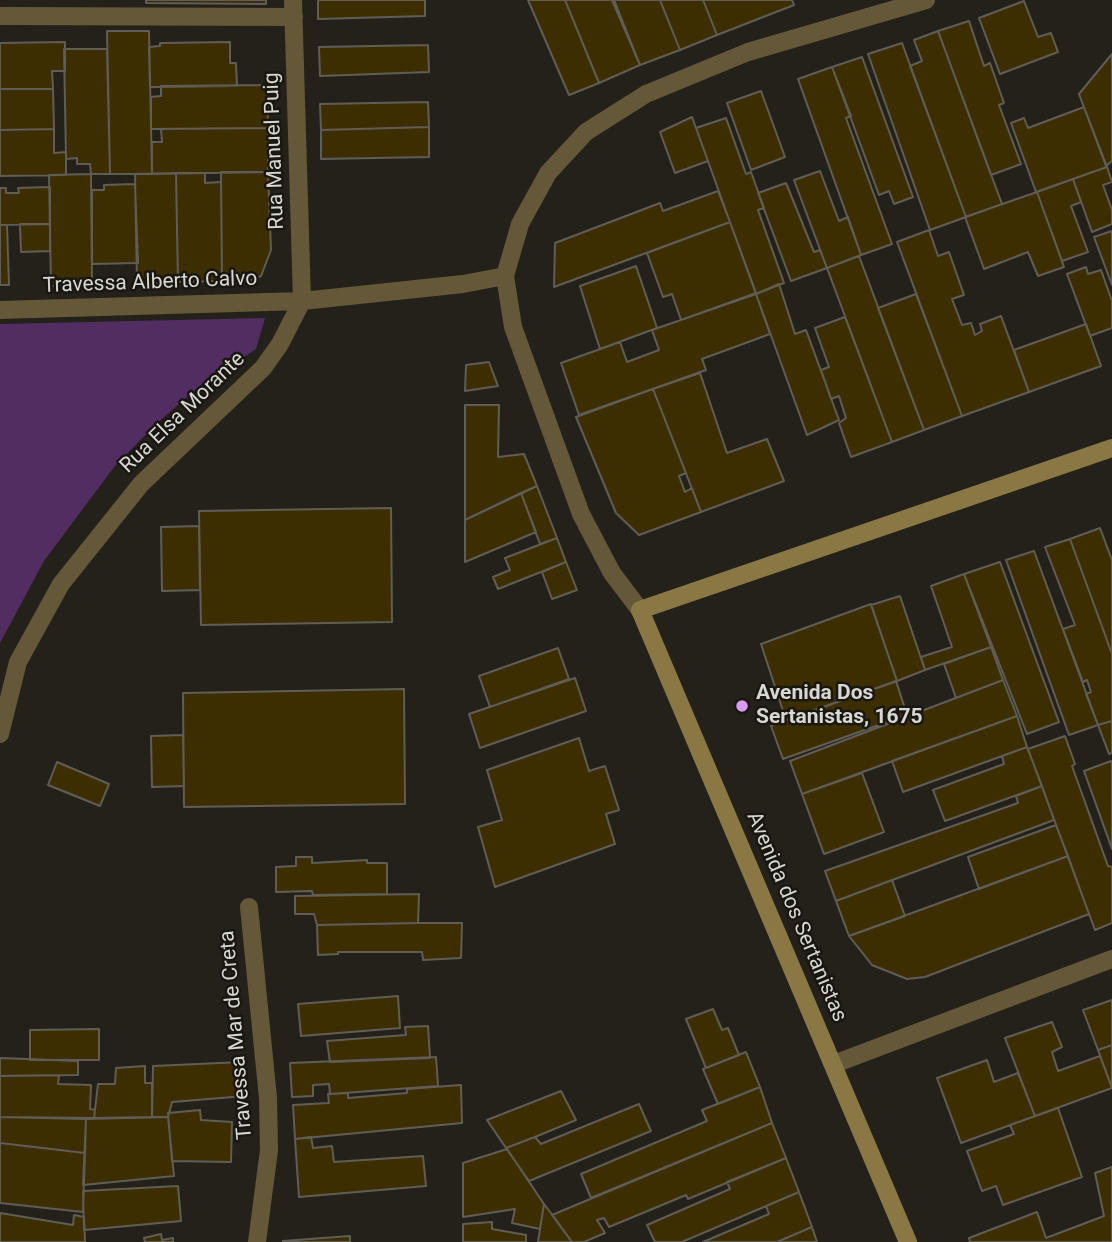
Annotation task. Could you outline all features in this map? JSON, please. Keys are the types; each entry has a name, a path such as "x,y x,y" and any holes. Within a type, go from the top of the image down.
{"street":[{"path":"302,301 463,284 505,276 520,224 543,183 586,132 646,94 748,52 926,0"},
{"path":"0,16 293,9"},
{"name":"Rua Manuel Puig","path":"293,9 302,301"},
{"name":"Avenida dos Sertanistas","path":"505,276 513,327 581,514 612,573 640,610 908,1242"},
{"name":"Travessa Alberto Calvo","path":"0,310 302,301"},
{"name":"Rua Elsa Morante","path":"0,734 19,662 61,584 141,484 263,368 280,344 302,301"},
{"path":"640,610 1112,448"},
{"name":"Travessa Mar de Creta","path":"249,907 268,1098 269,1150 257,1242"},
{"path":"834,1065 1112,959"}],"shaded area":[{"path":"265,318 256,349 202,384 156,424 114,467 44,561 0,643 0,324"}],"building":[{"path":"146,0 266,0 266,4 146,3"},
{"path":"318,0 425,0 425,16 318,19"},
{"path":"528,0 565,0 599,83 569,95"},
{"path":"565,0 612,0 640,65 599,83"},
{"path":"614,0 660,0 680,50 640,65"},
{"path":"660,0 703,0 717,35 680,50"},
{"path":"703,0 792,0 794,5 717,35"},
{"path":"1024,1 1038,37 1051,33 1058,52 1000,74 979,18"},
{"path":"969,21 984,66 990,63 1004,103 999,105 1021,164 991,175 938,31"},
{"path":"107,31 149,31 152,174 110,174"},
{"path":"938,31 1002,204 966,217 910,66 922,61 914,40"},
{"path":"65,42 65,71 52,71 53,89 0,89 0,43"},
{"path":"230,42 230,63 236,63 237,86 150,87 149,47 160,46 160,43"},
{"path":"902,43 966,217 930,230 868,54"},
{"path":"428,45 429,72 320,76 319,47"},
{"path":"64,49 107,49 110,174 91,174 90,164 77,164 77,158 66,159"},
{"path":"1112,54 1112,161 1106,166 1079,94"},
{"path":"862,57 913,197 894,204 889,191 879,195 832,67"},
{"path":"832,67 851,116 846,118 892,244 861,255 798,79"},
{"path":"267,85 268,128 151,129 151,97 161,96 161,86"},
{"path":"0,89 53,89 54,129 0,130"},
{"path":"761,91 785,157 751,170 727,103"},
{"path":"428,102 429,127 321,130 320,104"},
{"path":"1084,107 1107,167 1036,192 1011,123 1024,118 1028,128"},
{"path":"692,117 708,161 675,173 660,132"},
{"path":"726,118 746,174 751,172 764,208 758,210 784,283 756,294 696,128"},
{"path":"429,127 429,157 321,159 321,130"},
{"path":"268,128 268,172 152,174 152,142 162,142 161,129"},
{"path":"54,129 54,153 66,152 66,175 0,176 0,130"},
{"path":"1107,167 1112,182 1103,185 1112,210 1112,224 1092,232 1073,179"},
{"path":"820,171 839,221 848,217 861,255 827,268 794,180"},
{"path":"221,172 268,172 271,250 261,276 249,281 222,281"},
{"path":"176,173 205,173 205,183 221,182 222,281 178,282"},
{"path":"176,173 178,282 137,284 135,174"},
{"path":"91,174 92,284 51,286 49,175"},
{"path":"1073,179 1081,202 1071,206 1088,252 1062,261 1037,192"},
{"path":"786,183 814,252 820,250 827,268 791,281 758,193"},
{"path":"135,184 138,263 92,264 92,190 104,190 104,185"},
{"path":"50,187 50,224 0,225 0,188 6,188 6,193 19,193 18,188"},
{"path":"718,191 730,222 554,287 555,243 660,203 663,211"},
{"path":"1037,192 1064,267 1038,276 1028,252 984,269 965,217"},
{"path":"730,222 756,293 681,320 672,294 663,297 647,253"},
{"path":"20,224 50,224 50,251 21,252"},
{"path":"0,225 7,225 9,285 0,285"},
{"path":"929,230 938,256 949,252 964,295 952,299 962,325 971,323 975,335 982,331 980,324 1001,316 1029,392 962,416 897,242"},
{"path":"1112,231 1112,285 1094,237"},
{"path":"859,256 924,430 892,442 827,268"},
{"path":"636,266 657,328 600,349 580,286"},
{"path":"1086,267 1088,274 1101,270 1112,301 1112,328 1090,336 1067,274"},
{"path":"779,284 795,334 806,330 839,420 807,435 756,294"},
{"path":"756,294 770,334 702,359 706,370 579,415 561,363 620,342 627,362 659,350 652,330"},
{"path":"916,294 962,416 924,430 878,308"},
{"path":"845,317 892,442 851,457 839,423 846,418 839,396 831,399 821,370 829,367 815,328"},
{"path":"1086,324 1101,366 1029,392 1014,350"},
{"path":"489,362 498,386 465,391 466,365"},
{"path":"700,373 727,453 767,439 784,481 701,512 653,389"},
{"path":"653,389 686,473 679,476 685,492 692,488 701,512 639,535 616,513 576,417"},
{"path":"465,405 499,405 498,457 524,454 537,486 465,520"},
{"path":"537,486 557,538 540,544 521,493"},
{"path":"521,493 536,532 465,562 465,520"},
{"path":"391,508 392,622 201,625 199,511"},
{"path":"199,526 200,590 162,591 161,527"},
{"path":"1100,528 1112,560 1112,654 1070,539"},
{"path":"557,538 566,562 498,589 493,577 510,570 505,558"},
{"path":"1070,539 1112,654 1112,721 1098,725 1086,694 1091,692 1087,680 1083,682 1063,629 1075,625 1045,547"},
{"path":"1034,551 1098,725 1069,735 1006,560"},
{"path":"566,562 577,590 552,599 542,572"},
{"path":"1000,562 1059,722 1027,734 964,574"},
{"path":"964,574 991,647 925,670 921,657 952,647 931,586"},
{"path":"900,596 925,670 897,681 871,605"},
{"path":"871,604 897,681 786,720 761,644"},
{"path":"991,647 1003,680 956,698 944,664"},
{"path":"558,648 569,679 490,707 479,676"},
{"path":"575,678 586,711 480,748 469,714"},
{"path":"1003,680 1017,716 802,794 790,761"},
{"path":"896,681 907,715 783,759 771,726"},
{"path":"404,689 405,804 184,807 183,693"},
{"path":"1017,716 1027,747 903,792 892,761"},
{"path":"1112,721 1112,753 1109,754 1098,725"},
{"path":"183,735 184,786 152,787 151,736"},
{"path":"1065,736 1075,764 1072,766 1108,866 1112,867 1112,923 1095,930 1028,749"},
{"path":"579,738 589,771 605,766 619,810 606,814 615,844 495,887 478,827 502,820 487,770"},
{"path":"1027,747 1042,786 945,821 933,790 1004,764 1002,756"},
{"path":"1111,761 1112,764 1112,849 1084,771"},
{"path":"57,762 109,784 100,806 48,785"},
{"path":"862,773 884,832 824,854 802,794"},
{"path":"1042,786 1054,820 836,901 825,871 1018,803 1016,796"},
{"path":"1056,825 1068,856 979,889 968,857"},
{"path":"1068,856 1089,914 925,977 907,979 872,965 849,936"},
{"path":"296,857 312,857 312,863 367,860 367,863 387,863 387,894 313,895 312,891 276,892 276,867 296,866"},
{"path":"892,880 905,916 849,936 836,901"},
{"path":"419,894 418,923 317,925 314,914 295,914 295,896"},
{"path":"462,923 461,958 423,960 422,952 338,952 318,955 317,925"},
{"path":"398,996 400,1028 301,1036 298,1004"},
{"path":"1112,1000 1112,1045 1098,1050 1083,1010"},
{"path":"713,1009 722,1030 728,1028 739,1055 706,1068 686,1019"},
{"path":"1052,1022 1062,1047 1052,1052 1058,1071 1100,1056 1112,1088 1035,1116 1005,1038"},
{"path":"428,1026 430,1058 330,1062 327,1041 406,1035 405,1027"},
{"path":"99,1029 99,1060 30,1060 30,1030"},
{"path":"1112,1045 1112,1088 1098,1050"},
{"path":"746,1052 760,1087 718,1104 703,1069"},
{"path":"436,1057 438,1086 330,1094 329,1084 313,1085 313,1096 292,1097 290,1063"},
{"path":"0,1058 78,1061 78,1075 0,1076"},
{"path":"987,1060 994,1082 1018,1073 1035,1116 961,1143 937,1078"},
{"path":"242,1062 245,1096 172,1102 168,1117 152,1117 153,1066"},
{"path":"145,1066 145,1083 152,1083 152,1117 94,1118 98,1084 115,1084 116,1068"},
{"path":"59,1075 58,1084 91,1085 90,1109 95,1110 94,1118 0,1117 0,1076"},
{"path":"461,1085 462,1123 295,1139 293,1105 329,1103 328,1094 348,1093 348,1098 407,1093 407,1089"},
{"path":"760,1087 772,1123 591,1198 581,1174 707,1121 702,1110"},
{"path":"561,1091 576,1120 535,1137 506,1148 487,1120"},
{"path":"639,1104 651,1131 529,1181 506,1148 535,1137 541,1144"},
{"path":"1058,1108 1082,1177 1003,1205 996,1186 982,1191 967,1151 1014,1134 1010,1125"},
{"path":"200,1110 201,1120 232,1122 231,1162 172,1161 168,1113"},
{"path":"0,1117 86,1119 85,1153 0,1143"},
{"path":"168,1117 174,1176 83,1185 86,1119"},
{"path":"772,1123 786,1158 688,1199 686,1195 609,1227 604,1218 597,1220 605,1233 584,1242 572,1242 552,1215"},
{"path":"311,1137 313,1148 332,1146 334,1162 423,1156 426,1186 299,1197 295,1139"},
{"path":"0,1143 85,1153 83,1212 0,1203"},
{"path":"507,1149 544,1204 540,1229 512,1223 515,1209 463,1217 463,1163"},
{"path":"786,1158 799,1192 682,1242 655,1242 647,1225 730,1189 727,1182"},
{"path":"1112,1167 1112,1242 970,1242 969,1238 1037,1212 1046,1238 1104,1216 1095,1173"},
{"path":"178,1186 181,1221 84,1230 83,1191"},
{"path":"799,1192 812,1227 777,1242 703,1242 769,1214 766,1206"},
{"path":"544,1204 551,1213 572,1242 538,1242"},
{"path":"0,1213 73,1225 74,1215 84,1217 85,1242 0,1242"},
{"path":"492,1222 492,1229 526,1235 526,1242 463,1242 463,1224"},
{"path":"812,1227 817,1242 777,1242"},
{"path":"161,1234 162,1240 173,1238 173,1242 145,1242 144,1238"},
{"path":"350,1236 350,1242 283,1242 283,1241"}],"place":[{"name":"Avenida Dos Sertanistas, 1675","path":"742,706"}]}
